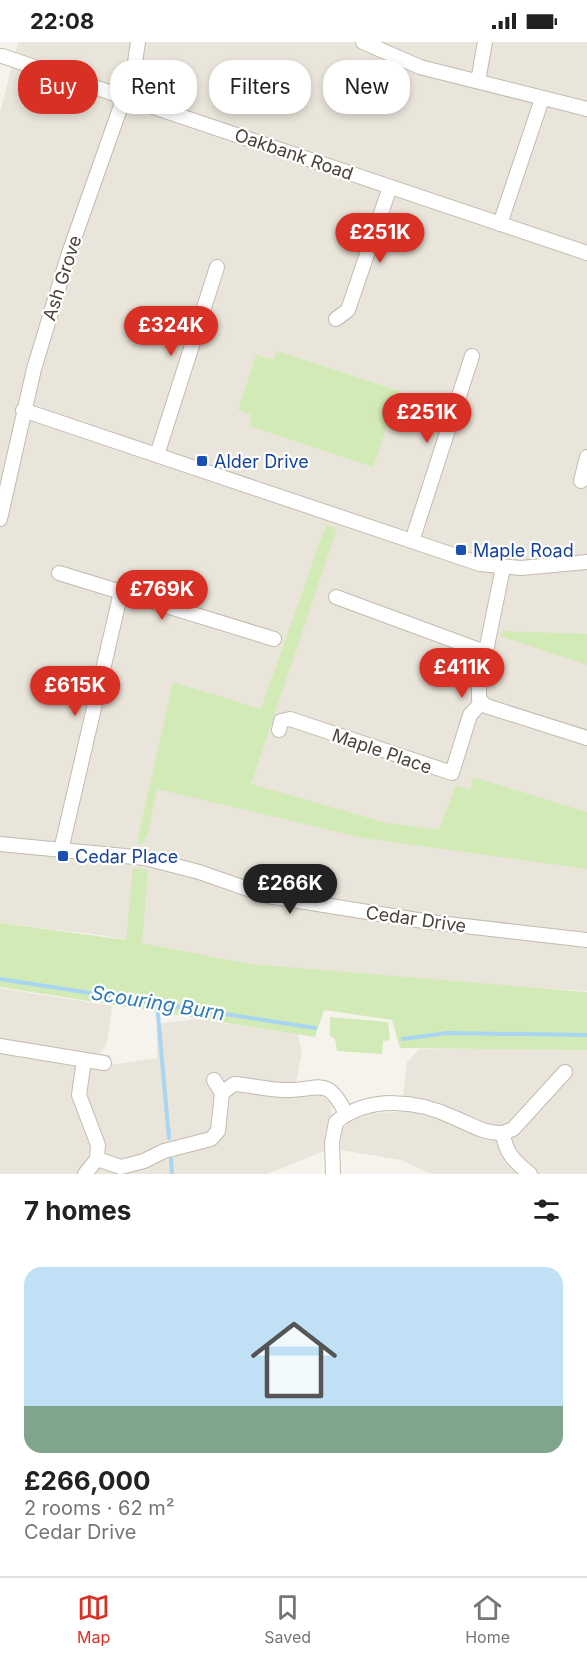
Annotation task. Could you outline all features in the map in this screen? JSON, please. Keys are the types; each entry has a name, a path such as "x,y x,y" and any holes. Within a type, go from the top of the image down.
{"street":[{"name":"Ash Grove","path":"135,60 138,42"},
{"path":"365,42 420,66 587,109"},
{"path":"478,81 485,42"},
{"name":"Oakbank Road","path":"2,53 110,92"},
{"path":"500,224 542,99"},
{"name":"Ash Grove","path":"0,519 23,410 69,253 117,114"},
{"name":"Oakbank Road","path":"173,114 587,253"},
{"path":"336,319 348,310 390,187"},
{"path":"157,455 217,267"},
{"path":"412,541 472,356"},
{"path":"23,410 480,564 503,568 544,568 587,562"},
{"path":"581,481 587,457"},
{"path":"503,568 478,691 481,702 587,738"},
{"path":"59,573 274,639"},
{"path":"62,850 121,592"},
{"path":"336,597 485,652"},
{"name":"Maple Place","path":"279,730 281,721 290,719 452,773 470,715 481,702"},
{"name":"Cedar Drive","path":"0,844 146,858 199,872 268,896 430,922 587,940"},
{"path":"0,1046 104,1063"},
{"path":"84,1060 79,1095 98,1145 97,1159 85,1174"},
{"path":"333,1174 332,1142 336,1122 346,1114 377,1104 406,1104 454,1117 482,1131 503,1133 513,1129 565,1072"},
{"path":"97,1159 122,1167 144,1161 164,1151 211,1139 218,1131 222,1093 214,1080"},
{"path":"222,1093 234,1084 288,1090 316,1085 335,1095 346,1114"},
{"path":"503,1133 508,1153 514,1162 530,1174"}],"shaded area":[{"path":"18,42 587,42 587,991 419,980 251,964 106,936 0,923 0,112"},
{"path":"0,988 112,1006 107,1043 100,1054 111,1055 110,1065 157,1058 157,1024 195,1019 298,1034 302,1053 293,1097 314,1094 323,1096 330,1102 332,1113 325,1131 324,1151 267,1174 0,1174"},
{"path":"419,1049 587,1049 587,1174 431,1174 401,1160 341,1150 342,1130 350,1121 373,1113 401,1112 407,1062"}],"green space":[{"path":"277,351 399,391 373,467 249,426 252,415 238,410 256,355 274,360"},
{"path":"326,525 337,528 251,784 386,823 439,830 456,785 470,790 473,777 587,812 587,869 363,838 157,789 147,837 143,844 137,843 173,682 261,709"},
{"path":"502,631 587,634 587,665 500,636"},
{"path":"133,868 148,870 142,943 251,964 587,992 587,1050 400,1048 392,1020 324,1010 315,1037 0,987 0,923 126,940"},
{"path":"330,1017 388,1022 390,1040 383,1041 382,1054 337,1051 335,1039 330,1036"}],"waterway":[{"name":"Scouring Burn","path":"0,979 315,1028"},
{"path":"157,1004 169,1138"},
{"name":"Scouring Burn","path":"403,1039 447,1033 587,1035"},
{"path":"171,1159 172,1174"}],"place":[{"name":"Alder Drive","path":"202,461"},
{"name":"Maple Road","path":"461,550"},
{"name":"Cedar Place","path":"63,856"}]}
